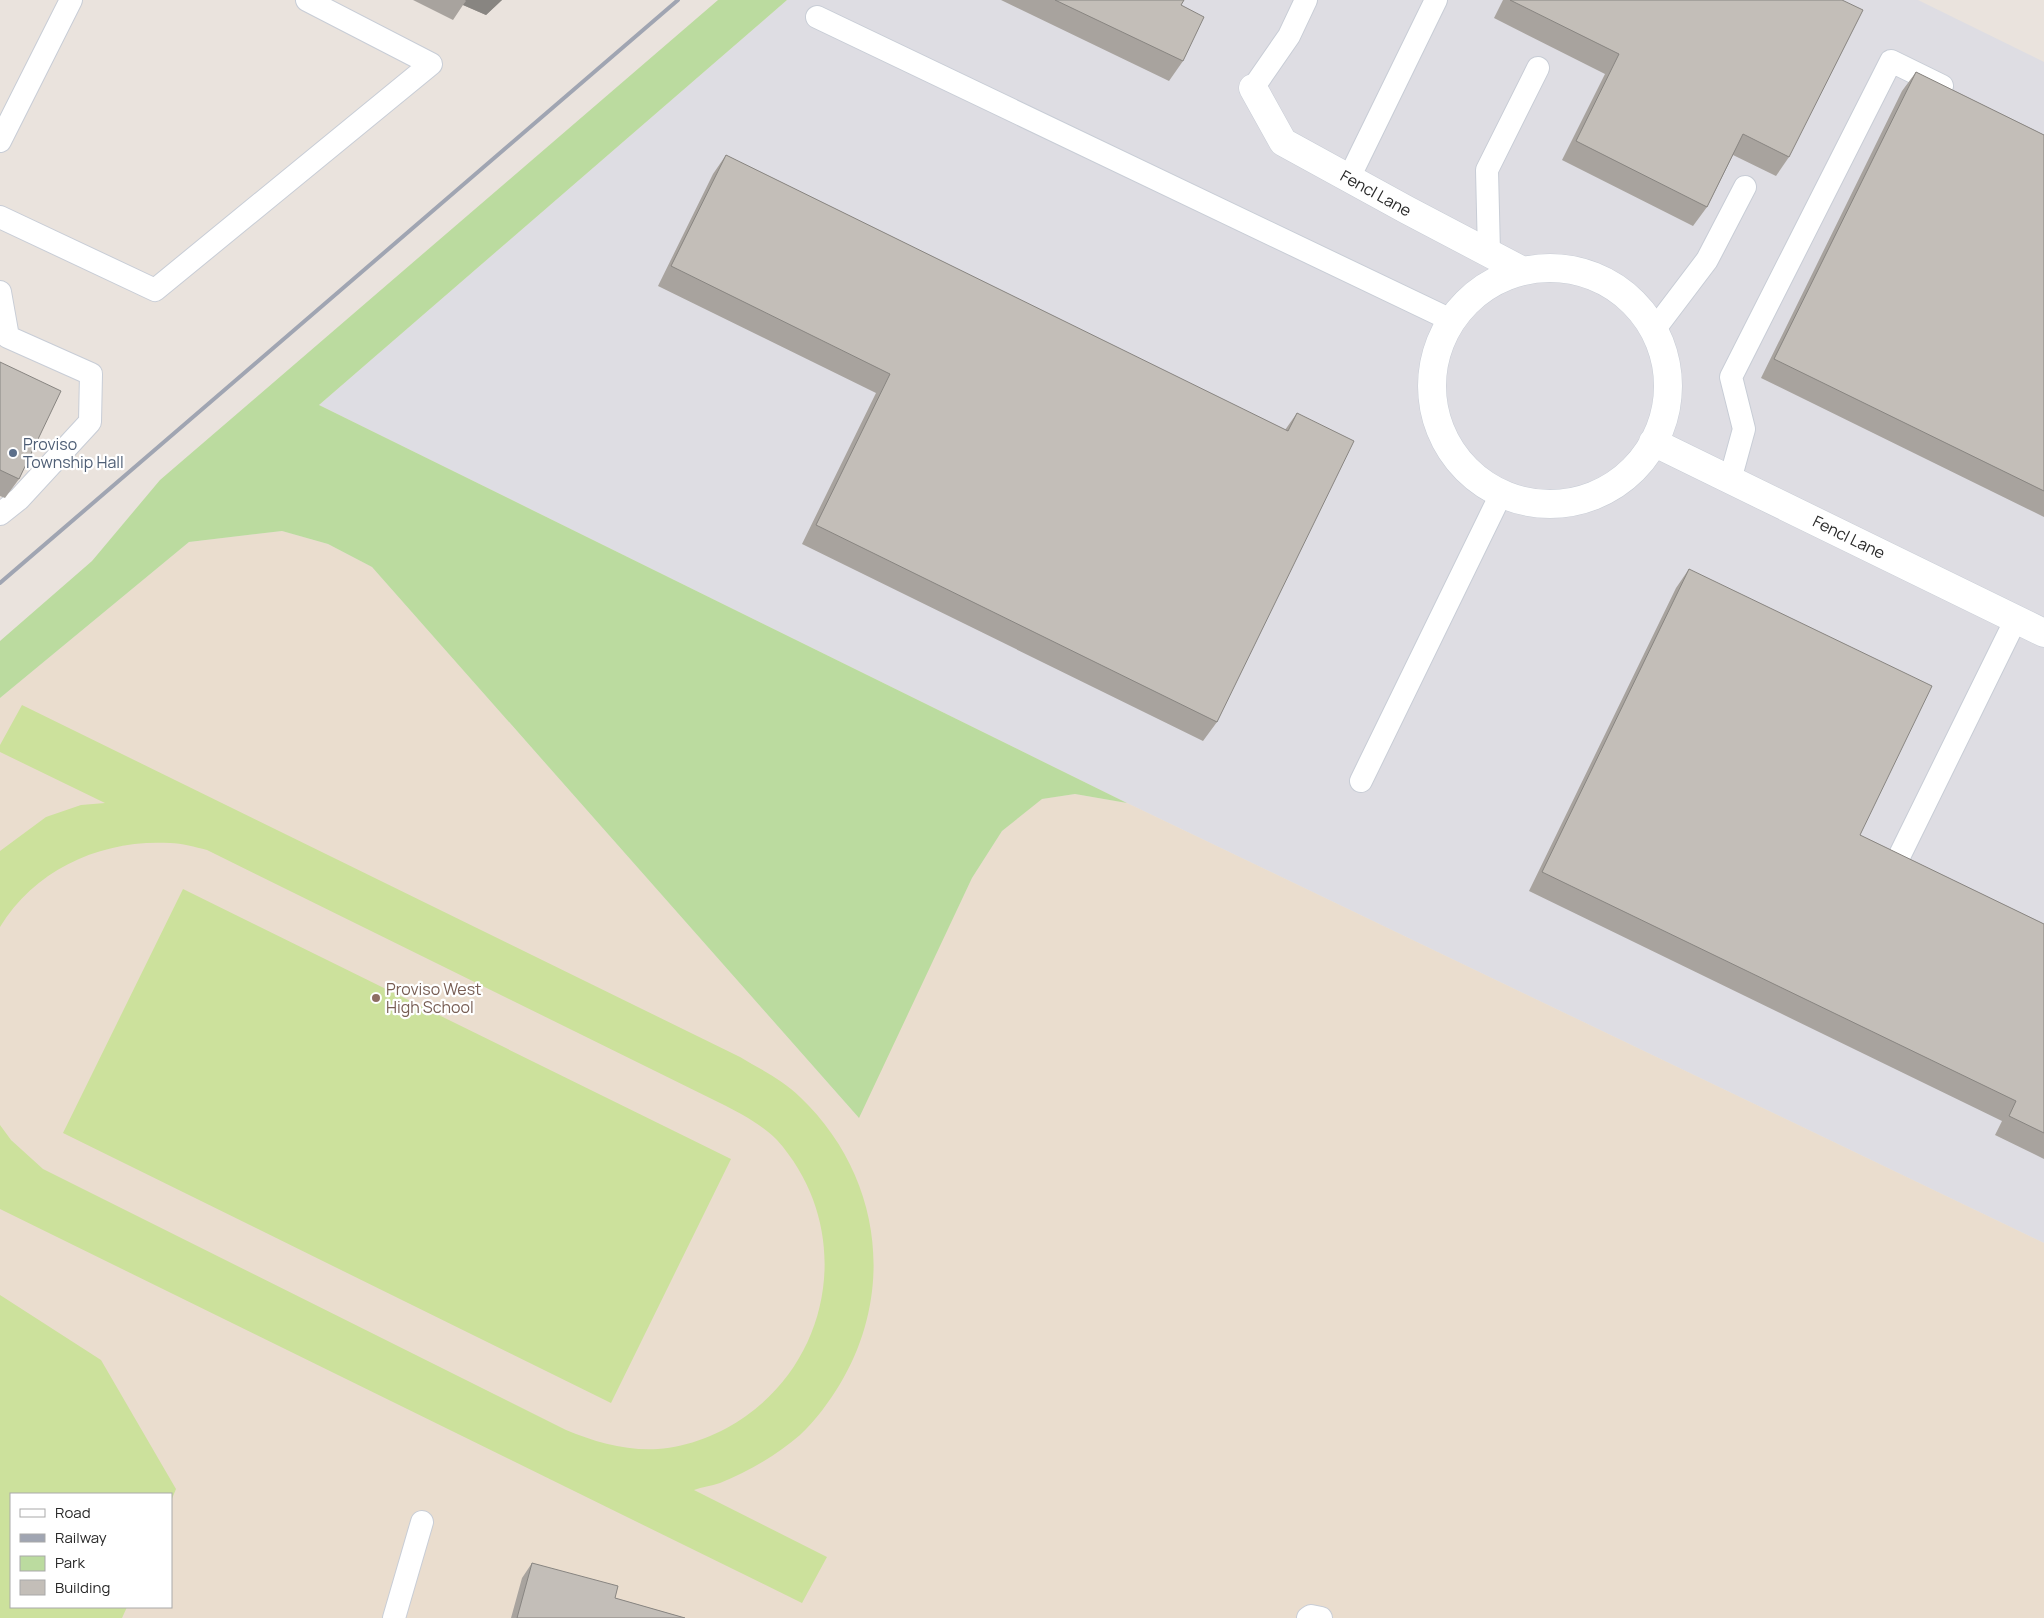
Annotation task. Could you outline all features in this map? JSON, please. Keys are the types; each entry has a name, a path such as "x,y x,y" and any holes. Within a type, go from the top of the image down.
{"street":[{"name":"Fencl Lane","path":"1253,88 1283,142 1523,271"},
{"path":"1552,268 1579,271 1610,284 1634,303 1654,330 1663,353 1668,384 1664,415 1653,442 1642,459 1620,480 1591,496 1560,504 1528,502 1500,494 1477,479 1456,457 1440,430 1433,402 1433,374 1439,347 1451,320 1470,299 1494,282 1523,271 1552,268"},
{"name":"Fencl Lane","path":"1653,442 2044,633"}],"lane":[{"path":"0,141 71,0"},
{"path":"0,217 155,290 431,64 307,0"},
{"path":"1253,88 1289,36 1306,0"},
{"path":"1349,178 1436,0"},
{"path":"818,17 1451,320"},
{"path":"1730,480 1744,429 1731,377 1891,61 1959,94"},
{"path":"1489,253 1487,170 1538,68"},
{"path":"1654,330 1707,260 1745,187"},
{"path":"0,292 8,337 91,374 90,422 19,499 0,514"},
{"path":"1361,781 1500,494"},
{"path":"1893,869 2016,619"},
{"path":"394,1618 422,1522"},
{"path":"1308,1618 1311,1616 1321,1618"}],"shaded area":[{"path":"787,0 1918,0 2044,62 2044,1243 1127,803 319,405"},
{"name":"Proviso West High School","path":"282,531 328,544 372,567 858,1117 972,878 1002,831 1041,799 1075,794 1127,803 2044,1243 2044,1618 0,1618 0,698 189,542"}],"green space":[{"path":"718,0 787,0 319,405 1127,803 1075,794 1042,799 1002,831 972,878 859,1118 372,567 328,544 282,531 189,542 0,698 0,641 92,561 160,480"},
{"path":"22,705 740,1057 786,1085 800,1097 827,1127 848,1161 863,1196 871,1233 873,1271 869,1310 858,1348 840,1384 817,1417 800,1435 772,1456 741,1474 720,1483 694,1490 827,1557 802,1603 0,1209 0,1125 11,1140 43,1169 566,1430 599,1442 634,1449 658,1449 681,1446 715,1434 746,1416 776,1389 799,1358 815,1323 823,1286 824,1247 816,1210 801,1173 777,1140 757,1124 720,1103 207,850 188,845 145,843 120,846 96,852 73,861 52,873 32,888 15,906 0,927 0,851 46,817 81,805 105,803 0,752 0,745"},
{"path":"183,889 731,1159 611,1403 63,1133"},
{"path":"0,1295 101,1360 176,1489 172,1499 172,1493 10,1493 10,1608 127,1608 122,1618 0,1618"}],"building":[{"path":"1055,0 1184,0 1181,5 1204,17 1183,61"},
{"path":"1510,0 1842,0 1863,10 1789,157 1743,134 1707,207 1576,141 1619,54"},
{"path":"1916,72 2044,135 2044,491 1774,359"},
{"path":"726,155 1288,431 1297,413 1354,441 1217,722 816,525 890,374 671,266"},
{"name":"Proviso Township Hall","path":"0,362 61,391 19,479 0,470"},
{"path":"1689,569 1932,686 1860,835 2044,924 2044,1133 2009,1116 2016,1101 1542,872"},
{"path":"532,1563 618,1586 615,1598 685,1618 517,1618"}],"railway":[{"path":"0,583 678,0"}],"place":[{"name":"Proviso Township Hall","path":"13,453"},
{"name":"Proviso West High School","path":"376,998"}]}
